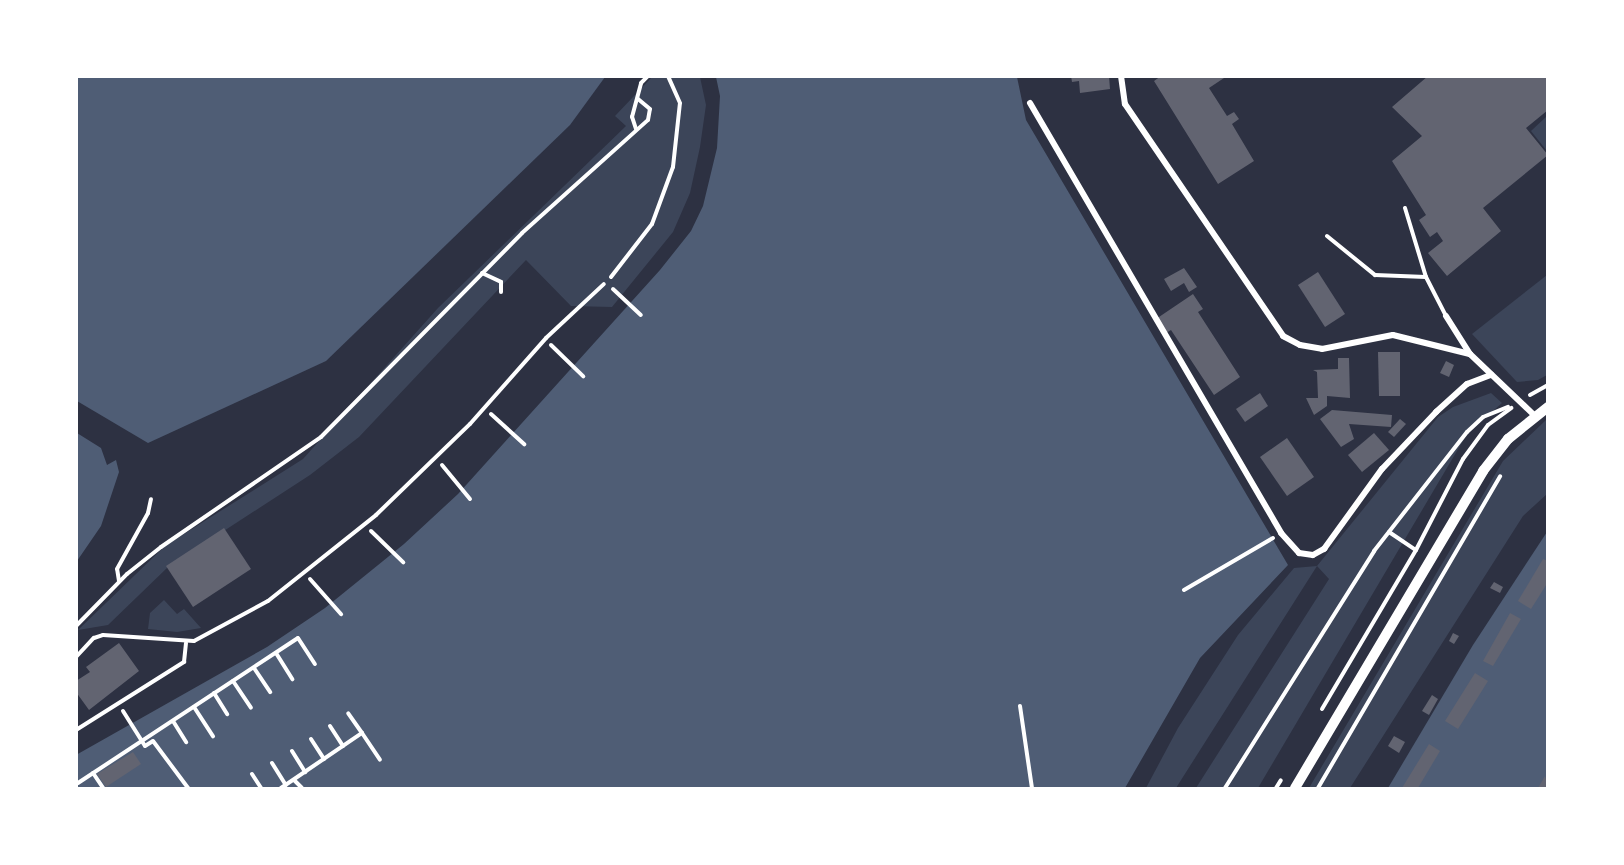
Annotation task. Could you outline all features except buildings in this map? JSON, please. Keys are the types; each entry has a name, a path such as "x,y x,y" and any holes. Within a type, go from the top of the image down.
{"street":[{"path":"1121,76 1125,104 1278,331 1311,348 1331,348 1393,335 1470,354"},
{"path":"1030,103 1281,533 1299,553 1312,555 1324,549 1382,469 1436,412 1467,384 1491,375"},
{"path":"1446,316 1470,354 1535,416"},
{"path":"1295,789 1483,471 1535,416 1548,407"}],"lane":[{"path":"1406,208 1426,277 1446,316"},
{"path":"1327,236 1375,275 1426,277"},
{"path":"76,657 94,638 102,635 186,643 208,636 268,601 346,542 453,441 546,338 604,284"},
{"path":"76,730 184,662 186,643"}],"path":[{"path":"636,129 631,121 641,84 648,76"},
{"path":"604,284 648,230 665,191 680,116 677,90 668,76"},
{"path":"76,626 119,582 193,524 321,437 482,273 648,120 651,112 638,99"},
{"path":"482,273 501,282 501,292"},
{"path":"620,295 641,315"},
{"path":"559,354 583,376"},
{"path":"1225,789 1358,572 1388,532 1475,423 1519,402"},
{"path":"498,420 524,444"},
{"path":"1461,462 1466,465"},
{"path":"1318,789 1506,466"},
{"path":"447,471 470,499"},
{"path":"119,582 117,569 148,513 151,500"},
{"path":"1388,532 1416,550"},
{"path":"1184,590 1281,533"},
{"path":"377,538 403,562"},
{"path":"318,589 341,614"},
{"path":"78,783 298,639 315,664"},
{"path":"276,653 292,679"},
{"path":"254,668 270,692"},
{"path":"233,681 251,708"},
{"path":"214,693 227,714"},
{"path":"1020,706 1032,789"},
{"path":"194,707 213,736"},
{"path":"122,709 146,746 153,741 188,789"},
{"path":"348,712 381,760"},
{"path":"173,721 186,742"},
{"path":"330,726 343,746"},
{"path":"281,789 362,733"},
{"path":"311,739 324,759"},
{"path":"292,751 305,772"},
{"path":"272,763 286,785"},
{"path":"93,773 103,789"},
{"path":"252,774 261,789"},
{"path":"294,780 302,789"}],"shaded area":[{"path":"76,77 605,77 570,125 326,361 148,443 77,401"},
{"path":"652,77 700,77 706,105 700,147 690,193 673,232 612,307 571,306 526,260 359,437 310,475 167,568 108,625 78,630 165,546 303,459 438,308 626,126 615,116"},
{"path":"716,77 1017,77 1026,120 1288,565 1200,658 1125,788 77,788 76,755 267,647 325,608 404,544 458,494 660,270 691,231 703,206 717,148 720,96"},
{"path":"1547,116 1547,151 1531,131"},
{"path":"1547,275 1547,375 1538,380 1517,382 1472,334"},
{"path":"1491,393 1502,403 1467,434 1258,788 1196,788 1329,579 1317,566 1438,417 1453,407"},
{"path":"1547,419 1547,494 1523,516 1350,788 1309,788 1503,461"},
{"path":"77,433 101,448 107,465 116,460 119,472 101,526 77,561"},
{"path":"1547,532 1547,788 1388,788 1473,645"},
{"path":"1317,566 1176,788 1146,788 1178,728 1238,635 1294,568"},
{"path":"164,600 177,614 184,609 201,628 177,632 148,629 150,613"}]}
